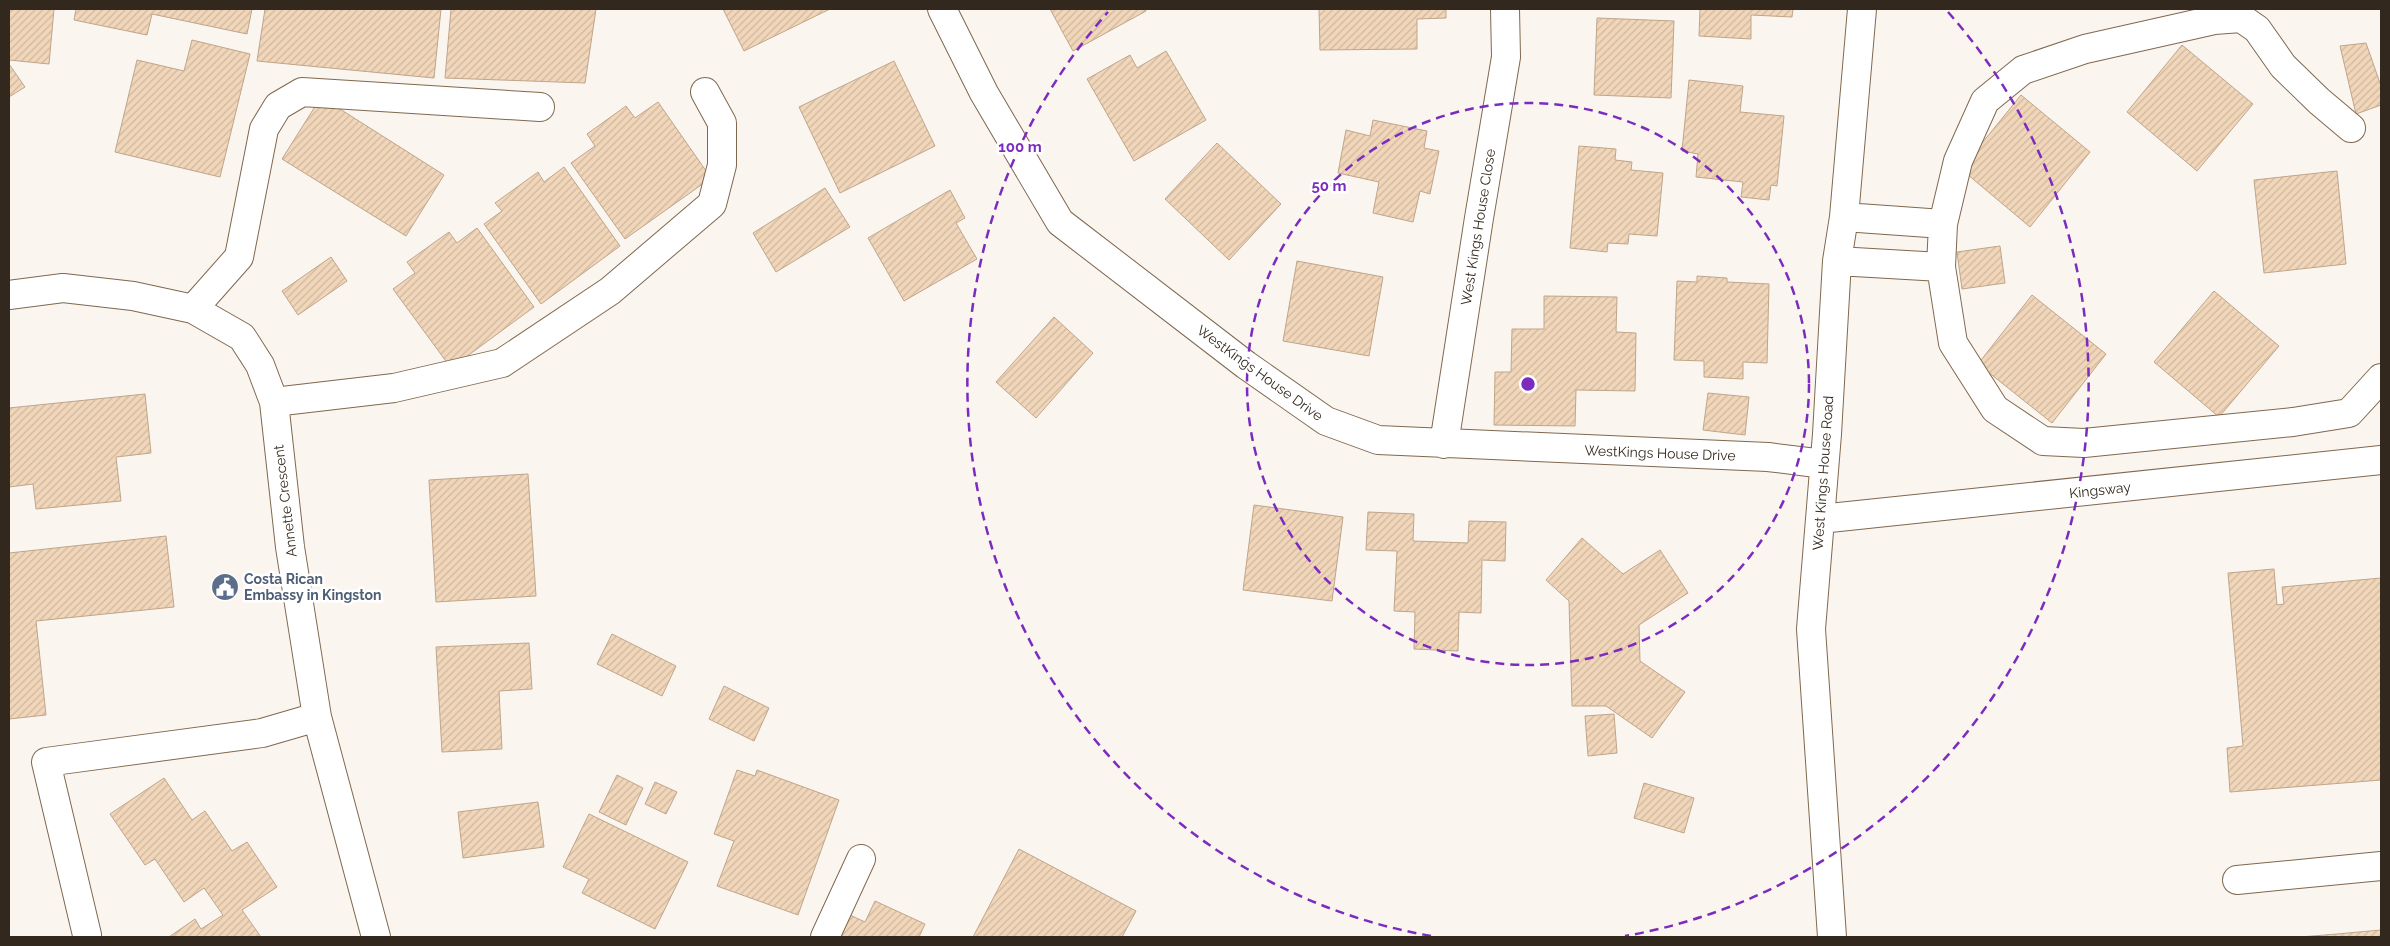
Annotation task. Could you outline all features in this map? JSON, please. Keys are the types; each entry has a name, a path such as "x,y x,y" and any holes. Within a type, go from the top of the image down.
{"street":[{"name":"WestKings House Drive","path":"942,9 984,93 1060,222 1246,365 1326,421 1378,440 1768,457 1824,464"},
{"name":"West Kings House Close","path":"1444,444 1506,58 1505,9"},
{"name":"West Kings House Road","path":"1832,937 1811,630 1837,261 1844,217 1862,9"},
{"path":"2351,128 2319,101 2283,66 2257,29 2241,18 2214,20 2085,49 2023,70 1985,101 1958,161 1943,224 1941,267 1953,343 1995,409 2043,440 2084,443 2292,422 2349,412 2381,378"},
{"path":"193,308 240,257 264,129 278,106 302,92 540,107"},
{"path":"274,402 394,388 502,363 610,291 712,204 722,164 722,123 705,92"},
{"path":"1844,217 1943,224"},
{"path":"1837,261 1941,267"},
{"name":"Annette Crescent","path":"9,295 63,288 133,296 193,308 242,337 260,365 274,402 290,547 317,717 376,937"},
{"name":"Kingsway","path":"1820,520 2381,460"},
{"path":"87,935 46,762 262,733 317,717"},
{"path":"825,937 862,859"},
{"path":"2237,880 2381,866"}],"building":[{"path":"9,9 54,9 49,64 9,60"},
{"path":"76,9 252,9 247,34 152,14 147,35 74,20"},
{"path":"265,9 441,9 434,78 257,61"},
{"path":"451,9 596,9 585,83 445,78"},
{"path":"723,9 830,9 744,51"},
{"path":"1050,9 1145,9 1146,11 1073,51"},
{"path":"1319,9 1446,9 1446,18 1417,19 1417,49 1320,50"},
{"path":"1700,9 1793,9 1792,17 1751,15 1751,39 1699,36"},
{"path":"1597,18 1674,21 1671,98 1594,95"},
{"path":"192,40 250,54 220,177 115,152 137,60 184,71"},
{"path":"2366,43 2381,86 2381,105 2356,114 2340,46"},
{"path":"2182,45 2253,104 2197,171 2127,112"},
{"path":"1166,51 1206,120 1134,161 1087,79 1130,55 1137,68"},
{"path":"894,61 935,146 840,193 799,107"},
{"path":"9,64 25,87 9,97"},
{"path":"1689,80 1743,86 1740,112 1784,116 1777,186 1771,185 1769,200 1741,197 1743,182 1696,177 1698,154 1682,151"},
{"path":"2021,95 2090,152 2030,227 1961,169"},
{"path":"321,97 444,175 406,236 282,159"},
{"path":"658,102 711,178 625,239 571,163 595,146 587,134 626,106 635,118"},
{"path":"1373,120 1427,131 1424,148 1439,151 1430,194 1420,191 1413,222 1373,213 1379,182 1338,173 1346,130 1370,136"},
{"path":"1217,143 1281,204 1229,260 1165,199"},
{"path":"1579,146 1616,149 1615,160 1632,162 1631,170 1663,173 1657,236 1629,234 1628,244 1608,243 1607,252 1570,248"},
{"path":"564,167 620,246 541,304 484,224 502,211 495,203 538,172 544,182"},
{"path":"2337,171 2346,264 2264,273 2254,180"},
{"path":"825,188 850,227 776,272 753,233"},
{"path":"950,190 965,218 956,223 977,259 904,301 868,238"},
{"path":"477,228 534,307 451,368 393,289 415,273 407,262 449,232 457,243"},
{"path":"2000,246 2005,283 1962,289 1957,252"},
{"path":"331,257 347,281 298,315 282,291"},
{"path":"1297,261 1383,277 1369,356 1283,341"},
{"path":"1697,276 1727,278 1727,282 1769,284 1767,363 1743,362 1743,379 1704,377 1704,361 1674,360 1677,281 1697,282"},
{"path":"2214,291 2279,346 2219,417 2154,362"},
{"path":"2032,295 2106,354 2052,423 1978,364"},
{"path":"1544,296 1617,297 1616,332 1636,333 1635,391 1576,390 1575,426 1494,425 1495,372 1511,372 1512,329 1544,329"},
{"path":"1054,317 1093,353 1036,418 996,382"},
{"path":"1708,393 1749,397 1745,435 1703,430"},
{"path":"145,394 151,453 116,457 121,501 36,509 33,484 9,487 9,408"},
{"path":"528,474 536,596 436,602 429,480"},
{"path":"1254,505 1343,517 1332,601 1243,590"},
{"path":"1368,512 1414,514 1413,541 1468,543 1469,521 1506,522 1505,561 1482,560 1481,613 1459,612 1458,651 1414,649 1415,612 1394,611 1397,551 1366,550"},
{"path":"166,536 174,607 36,621 46,715 9,719 9,553"},
{"path":"1582,538 1623,574 1660,550 1688,593 1639,625 1640,661 1685,692 1652,738 1606,706 1572,706 1569,601 1546,580"},
{"path":"2274,569 2277,605 2284,604 2282,587 2381,578 2381,780 2230,792 2227,748 2243,746 2228,573"},
{"path":"612,634 676,666 662,696 597,664"},
{"path":"529,643 532,689 499,691 502,749 442,752 436,647"},
{"path":"724,686 769,708 754,741 709,719"},
{"path":"1614,714 1617,753 1588,756 1585,716"},
{"path":"737,770 755,776 757,770 839,800 798,915 717,886 734,841 714,834"},
{"path":"617,775 643,788 626,825 599,812"},
{"path":"164,778 192,820 205,811 232,851 247,842 277,887 242,910 261,937 169,937 195,919 201,929 223,915 204,888 184,902 155,859 145,865 110,814"},
{"path":"655,782 677,792 666,814 645,804"},
{"path":"1644,783 1694,798 1684,833 1634,818"},
{"path":"538,802 544,847 463,858 458,812"},
{"path":"589,814 688,862 655,929 582,893 589,879 563,867"},
{"path":"1019,849 1136,911 1122,937 973,937"},
{"path":"875,901 925,924 919,937 839,937 850,915 865,922"},
{"path":"2381,930 2381,937 2300,937 2337,934"}],"place":[{"name":"Costa Rican Embassy in Kingston","path":"225,587"}]}
